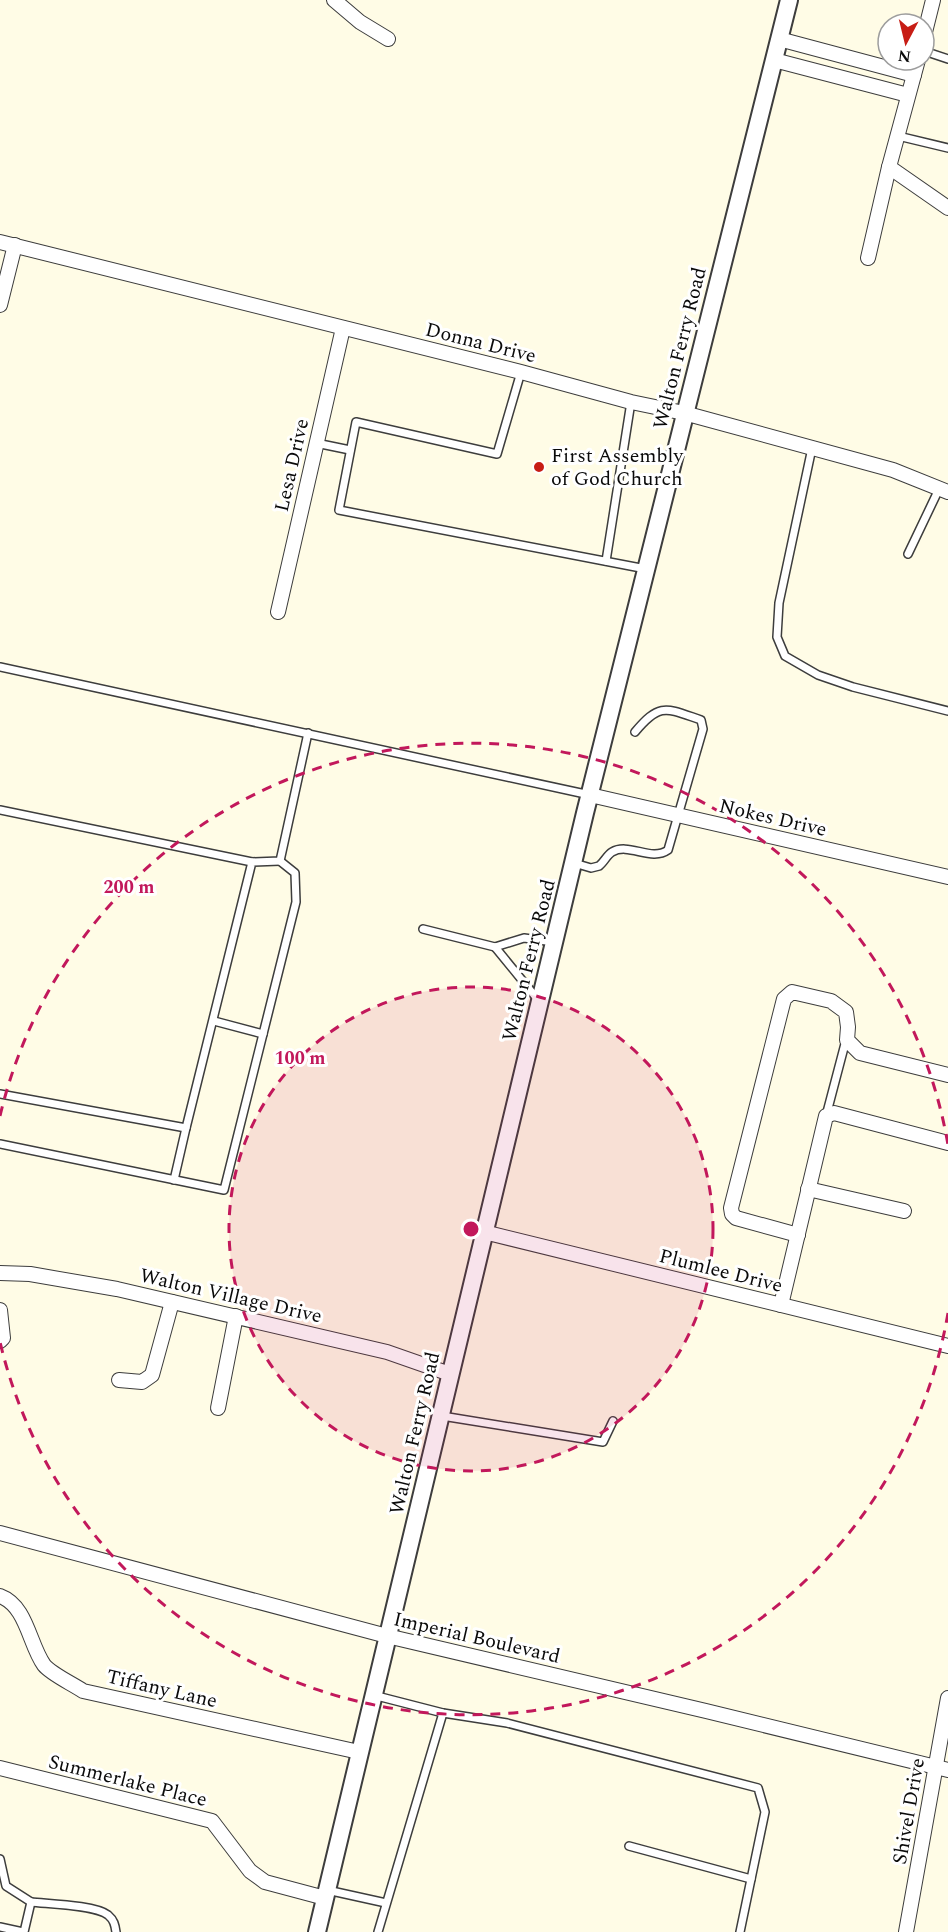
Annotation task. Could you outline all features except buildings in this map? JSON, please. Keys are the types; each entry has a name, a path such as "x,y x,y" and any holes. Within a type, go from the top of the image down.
{"street":[{"path":"334,0 360,22 388,39"},
{"name":"Walton Ferry Road","path":"316,1932 573,862 789,0"},
{"path":"779,39 914,75"},
{"path":"774,60 908,95"},
{"path":"868,258 915,72"},
{"path":"890,167 948,208"},
{"name":"Donna Drive","path":"0,242 521,372 631,402 684,413 893,470 943,491"},
{"path":"0,304 15,245"},
{"name":"Lesa Drive","path":"278,612 343,328"},
{"name":"Nokes Drive","path":"590,795 948,877"},
{"path":"798,1235 736,1218 731,1208 784,999 792,992 831,1001 846,1012 847,1040 860,1053 948,1075"},
{"path":"781,1305 826,1116 834,1113 948,1143"},
{"path":"808,1189 904,1211"},
{"name":"Plumlee Drive","path":"484,1232 948,1346"},
{"name":"Walton Village Drive","path":"0,1273 30,1274 117,1289 387,1352 450,1374"},
{"path":"119,1380 141,1382 152,1375 172,1302"},
{"path":"0,1310 3,1338 0,1341"},
{"path":"218,1408 236,1316"},
{"name":"Imperial Boulevard","path":"0,1533 387,1636 706,1710 942,1769"},
{"name":"Tiffany Lane","path":"0,1596 10,1600 45,1666 83,1690 360,1752"},
{"name":"Shivel Drive","path":"906,1932 942,1769 948,1698"},
{"name":"Summerlake Place","path":"0,1768 213,1821 250,1871 265,1882 326,1893"}],"lane":[{"path":"898,136 948,148"},
{"path":"521,372 497,454 356,422 339,510 646,569"},
{"path":"606,561 631,402"},
{"path":"316,443 351,450"},
{"path":"813,448 779,603 777,638 785,656 818,675 853,687 948,711"},
{"path":"908,554 943,491"},
{"path":"0,667 590,795"},
{"path":"573,862 591,868 599,866 610,853 620,849 655,855 668,850 703,729 701,720 661,710 653,712 635,732"},
{"path":"280,861 308,734"},
{"path":"0,810 252,862 280,861 295,873 296,902 224,1190 0,1144"},
{"path":"174,1180 252,862"},
{"path":"423,929 495,947 524,938 554,942"},
{"path":"495,947 539,1002"},
{"path":"214,1021 263,1034"},
{"path":"826,1116 847,1040"},
{"path":"0,1094 186,1128"},
{"path":"440,1416 603,1442 613,1421"},
{"path":"373,1695 443,1713 507,1722 758,1788 765,1812 740,1932"},
{"path":"378,1932 443,1713"},
{"path":"629,1846 751,1879"},
{"path":"0,1859 6,1886 31,1902 92,1909 107,1914 115,1922 116,1932"},
{"path":"326,1893 386,1904"},
{"path":"0,1927 23,1932 31,1902"}],"place":[{"name":"First Assembly of God Church","path":"539,467"}]}
